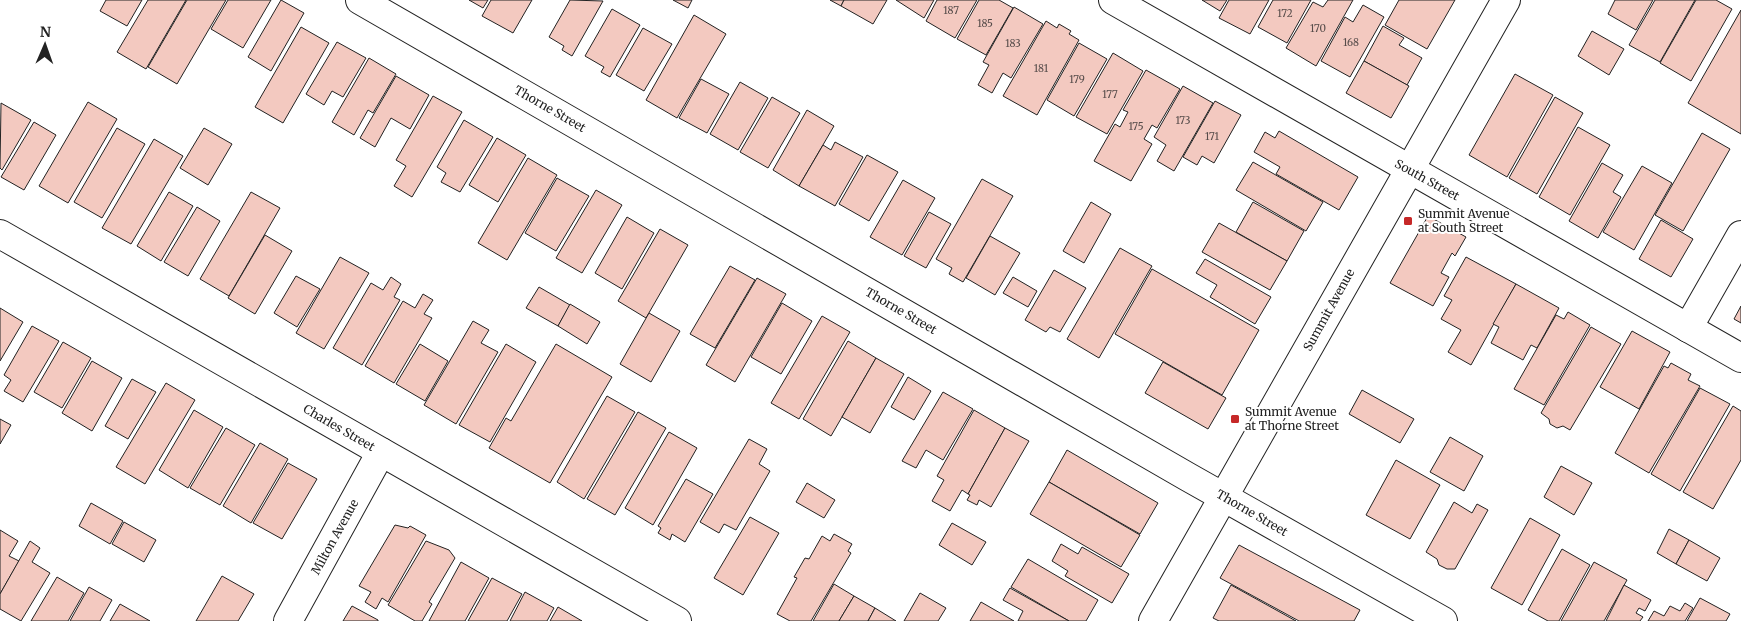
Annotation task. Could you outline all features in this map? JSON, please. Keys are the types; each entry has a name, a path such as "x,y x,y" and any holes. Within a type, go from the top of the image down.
{"street":[{"name":"Thorne Street","path":"360,0 1443,621"},
{"name":"South Street","path":"1113,0 1741,358"},
{"name":"Summit Avenue","path":"1153,621 1408,169 1506,0"},
{"name":"Charles Street","path":"0,234 677,621"},
{"path":"1688,328 1741,235"},
{"name":"Milton Avenue","path":"288,621 381,452"}],"building":[{"path":"106,0 142,0 127,26 100,11"},
{"path":"148,0 186,0 146,69 117,52"},
{"path":"187,0 226,0 177,84 148,67"},
{"path":"228,0 271,0 243,48 211,29"},
{"path":"281,0 304,13 271,71 248,57"},
{"path":"469,0 488,0 483,8"},
{"path":"491,0 532,0 513,33 482,16"},
{"path":"570,0 603,1 572,56 562,50 564,46 549,37"},
{"path":"673,0 692,0 688,8"},
{"path":"830,0 844,0 841,6"},
{"path":"844,0 887,0 873,24 841,6"},
{"path":"896,0 934,0 924,18"},
{"path":"937,0 977,0 955,38 926,21"},
{"path":"979,0 999,0 1013,8 986,55 957,39"},
{"path":"1202,0 1227,0 1220,11"},
{"path":"1229,0 1269,0 1250,34 1219,18"},
{"path":"1273,0 1311,0 1287,43 1258,27"},
{"path":"1328,0 1353,0 1316,66 1286,48 1313,2 1323,7"},
{"path":"1399,0 1455,0 1427,49 1385,25"},
{"path":"1615,0 1653,0 1636,30 1608,14"},
{"path":"1655,0 1695,0 1660,62 1629,45"},
{"path":"1696,0 1716,0 1732,9 1691,81 1660,63"},
{"path":"1363,5 1384,17 1350,77 1321,61 1345,17 1353,22"},
{"path":"1014,7 1043,24 1011,78 1003,73 992,93 978,85 989,65 983,62"},
{"path":"612,9 640,25 610,77 601,72 604,67 585,56"},
{"path":"1741,10 1741,134 1688,103"},
{"path":"694,15 726,34 677,118 646,100"},
{"path":"1046,21 1057,28 1059,24 1071,31 1069,34 1079,40 1037,115 1003,96"},
{"path":"1383,26 1404,38 1399,45 1422,58 1407,85 1364,61"},
{"path":"301,27 329,43 283,123 255,107"},
{"path":"643,28 672,44 644,91 616,75"},
{"path":"1592,31 1624,49 1609,75 1578,56"},
{"path":"337,42 366,58 343,97 332,91 324,105 306,94"},
{"path":"1079,43 1107,59 1074,116 1047,100"},
{"path":"1113,53 1143,71 1107,134 1076,117"},
{"path":"369,58 396,74 373,113 368,110 354,135 332,122"},
{"path":"1364,61 1409,86 1391,118 1346,93"},
{"path":"1146,70 1180,89 1157,128 1152,125 1144,139 1152,144 1131,181 1094,161 1115,124 1120,127 1128,112 1123,110"},
{"path":"1515,74 1553,95 1507,177 1469,155"},
{"path":"396,76 429,95 410,129 391,118 375,147 360,138"},
{"path":"701,79 729,94 707,133 679,118"},
{"path":"740,82 768,98 738,150 710,134"},
{"path":"1183,86 1213,103 1174,171 1157,161 1166,145 1154,137"},
{"path":"433,96 462,112 412,197 394,186 406,166 396,160"},
{"path":"772,97 800,113 768,168 740,152"},
{"path":"1555,97 1583,113 1537,194 1509,178"},
{"path":"1215,101 1241,115 1214,163 1202,156 1197,165 1183,157"},
{"path":"88,102 117,119 68,203 39,186"},
{"path":"1,103 31,120 2,170 0,168"},
{"path":"807,110 834,126 799,186 773,170"},
{"path":"464,120 493,137 460,192 441,182 446,173 437,167"},
{"path":"34,122 56,135 24,190 1,177"},
{"path":"1578,127 1610,145 1570,215 1539,197"},
{"path":"117,128 145,144 102,218 74,202"},
{"path":"204,128 232,144 208,185 180,168"},
{"path":"1279,131 1358,177 1339,210 1276,174 1280,167 1254,152 1265,132 1275,138"},
{"path":"1702,133 1730,149 1683,231 1655,215"},
{"path":"497,138 526,155 498,202 469,185"},
{"path":"154,139 183,156 131,244 102,228"},
{"path":"835,142 863,157 835,206 799,186 823,145 831,150"},
{"path":"867,155 898,172 869,221 839,204"},
{"path":"528,158 557,175 507,260 478,243"},
{"path":"1253,162 1323,202 1306,231 1236,190"},
{"path":"1602,163 1623,175 1613,192 1621,197 1598,238 1569,221"},
{"path":"1642,166 1672,183 1634,250 1603,232"},
{"path":"557,178 589,196 556,251 525,233"},
{"path":"982,179 1013,196 963,282 949,274 952,268 936,259"},
{"path":"903,180 935,198 902,255 870,237"},
{"path":"596,190 622,205 582,273 556,258"},
{"path":"169,192 193,206 161,261 137,246"},
{"path":"251,192 280,208 229,296 200,279"},
{"path":"1091,202 1111,214 1084,263 1063,251"},
{"path":"1253,202 1304,231 1287,261 1236,232"},
{"path":"197,207 220,221 188,276 164,262"},
{"path":"929,212 951,224 926,268 904,256"},
{"path":"1428,216 1466,237 1455,256 1452,253 1441,273 1449,277 1433,306 1390,283"},
{"path":"627,217 654,233 622,289 595,273"},
{"path":"1661,220 1693,239 1671,277 1639,259"},
{"path":"1219,223 1287,261 1270,290 1202,252"},
{"path":"660,229 688,245 646,318 618,301"},
{"path":"265,235 292,251 255,314 228,298"},
{"path":"990,236 1020,253 995,295 966,278"},
{"path":"1120,248 1152,266 1099,358 1067,339"},
{"path":"340,257 369,273 324,349 296,333"},
{"path":"1466,257 1516,284 1471,365 1448,352 1461,330 1441,319 1452,300 1444,296"},
{"path":"1205,259 1271,297 1255,324 1210,297 1217,285 1196,273"},
{"path":"730,266 755,280 715,348 690,334"},
{"path":"1152,269 1259,330 1222,395 1115,334"},
{"path":"1054,270 1086,288 1060,332 1050,327 1046,332 1025,320"},
{"path":"296,276 320,289 297,327 274,313"},
{"path":"391,277 401,284 394,297 400,300 362,365 333,348 371,283 383,290"},
{"path":"1013,277 1037,291 1028,307 1003,293"},
{"path":"757,278 786,294 735,382 706,365"},
{"path":"1516,284 1559,308 1537,348 1531,345 1523,360 1491,343 1499,327 1493,324"},
{"path":"539,287 570,305 558,326 526,308"},
{"path":"423,294 433,300 424,314 432,318 394,383 365,366 403,301 415,308"},
{"path":"782,303 812,321 781,374 751,357"},
{"path":"570,304 600,322 587,344 558,326"},
{"path":"1741,306 1741,323 1734,319"},
{"path":"0,308 23,322 0,361"},
{"path":"1568,312 1590,325 1544,405 1514,389 1556,315 1564,319"},
{"path":"649,313 680,331 651,382 620,364"},
{"path":"822,316 850,332 799,419 771,403"},
{"path":"473,321 489,330 481,343 498,352 456,424 424,405"},
{"path":"32,326 59,341 23,402 4,391 11,380 4,375"},
{"path":"1591,327 1621,344 1570,430 1563,426 1557,428 1550,424 1549,419 1541,413"},
{"path":"1632,331 1670,352 1639,409 1600,387"},
{"path":"848,341 876,358 831,436 803,419"},
{"path":"63,342 91,358 62,408 34,392"},
{"path":"420,344 448,361 425,401 396,384"},
{"path":"506,344 536,362 490,442 459,425"},
{"path":"556,344 612,377 550,483 489,448 506,418 511,421"},
{"path":"876,358 904,374 870,433 842,417"},
{"path":"92,361 122,378 92,431 62,413"},
{"path":"1163,362 1226,398 1208,429 1145,393"},
{"path":"1671,363 1691,374 1688,380 1700,386 1649,473 1615,453 1664,366 1668,368"},
{"path":"908,377 931,391 914,420 891,407"},
{"path":"132,379 156,392 128,439 105,426"},
{"path":"166,383 195,400 145,484 116,467"},
{"path":"1700,388 1730,404 1680,491 1651,474"},
{"path":"1362,390 1414,419 1400,443 1349,414"},
{"path":"943,392 973,409 943,460 926,450 916,468 902,461"},
{"path":"607,396 635,412 584,499 557,482"},
{"path":"1733,406 1741,411 1741,460 1713,509 1683,492"},
{"path":"194,410 223,427 188,488 159,470"},
{"path":"974,410 1005,428 968,494 962,490 950,511 932,501 944,480 937,476"},
{"path":"638,412 666,428 615,515 587,499"},
{"path":"0,419 11,425 0,444"},
{"path":"226,428 255,445 220,505 190,488"},
{"path":"1005,428 1029,441 991,507 979,500 977,505 967,500 970,495 968,494"},
{"path":"669,432 697,448 653,525 625,508"},
{"path":"1450,437 1483,456 1464,491 1430,472"},
{"path":"749,439 767,449 759,464 770,471 736,530 724,524 719,533 700,522"},
{"path":"260,443 288,459 251,523 223,506"},
{"path":"1067,450 1158,503 1140,534 1049,482"},
{"path":"1396,460 1440,485 1410,539 1366,515"},
{"path":"288,463 317,479 282,539 253,523"},
{"path":"1561,466 1592,483 1574,515 1544,497"},
{"path":"686,479 713,494 685,542 672,534 670,540 658,533 661,528 658,526"},
{"path":"1049,482 1140,535 1121,567 1030,514"},
{"path":"807,483 835,500 824,518 796,502"},
{"path":"1454,502 1472,513 1477,504 1488,510 1455,569 1447,569 1439,565 1437,559 1426,552"},
{"path":"91,503 123,521 110,544 79,526"},
{"path":"750,517 779,533 743,595 714,578"},
{"path":"1530,518 1560,535 1522,605 1491,588"},
{"path":"124,522 156,540 144,562 112,544"},
{"path":"952,523 986,542 972,565 939,545"},
{"path":"395,525 408,528 410,526 426,535 388,602 382,598 376,609 365,602 371,592 359,586"},
{"path":"1669,529 1689,540 1676,564 1657,553"},
{"path":"0,530 18,541 9,556 19,561 0,594"},
{"path":"834,534 852,544 848,551 851,553 811,621 790,621 777,614 797,578 794,577 805,558 809,559 822,536 830,541"},
{"path":"1689,540 1720,558 1707,581 1676,564"},
{"path":"30,541 40,548 32,562 50,573 21,621 0,609 0,594"},
{"path":"426,541 449,550 455,558 429,602 432,604 422,621 415,621 388,605"},
{"path":"1061,544 1078,554 1082,547 1129,574 1112,603 1065,576 1068,571 1052,561"},
{"path":"1239,545 1360,610 1354,621 1299,621 1220,578"},
{"path":"1562,549 1590,565 1559,621 1548,621 1528,610"},
{"path":"1028,559 1098,600 1086,621 1069,621 1011,587"},
{"path":"461,562 489,578 465,621 429,621"},
{"path":"1594,562 1627,580 1604,621 1561,621"},
{"path":"222,576 254,594 238,621 196,621"},
{"path":"57,577 84,593 68,621 31,621"},
{"path":"492,578 522,594 507,621 468,621"},
{"path":"834,584 854,596 839,621 813,621"},
{"path":"1231,585 1296,621 1219,621 1213,618"},
{"path":"1624,585 1651,600 1645,611 1639,608 1636,613 1643,617 1640,621 1606,621"},
{"path":"89,587 112,600 100,621 70,621"},
{"path":"1010,588 1069,621 1018,621 1023,611 1003,600"},
{"path":"525,592 554,608 547,621 510,621"},
{"path":"920,593 946,608 938,621 904,621"},
{"path":"854,596 875,608 868,621 839,621"},
{"path":"1700,598 1730,614 1726,621 1687,621"},
{"path":"981,602 1014,621 970,621"},
{"path":"1685,603 1693,608 1685,621 1648,621 1654,611 1664,616 1670,606 1680,611"},
{"path":"120,604 150,621 110,621"},
{"path":"352,606 378,620 378,621 343,621"},
{"path":"558,607 582,621 550,621"},
{"path":"875,608 896,621 868,621"}],"place":[{"name":"Summit Avenue at South Street","path":"1408,221"},
{"name":"Summit Avenue at Thorne Street","path":"1235,419"}]}
